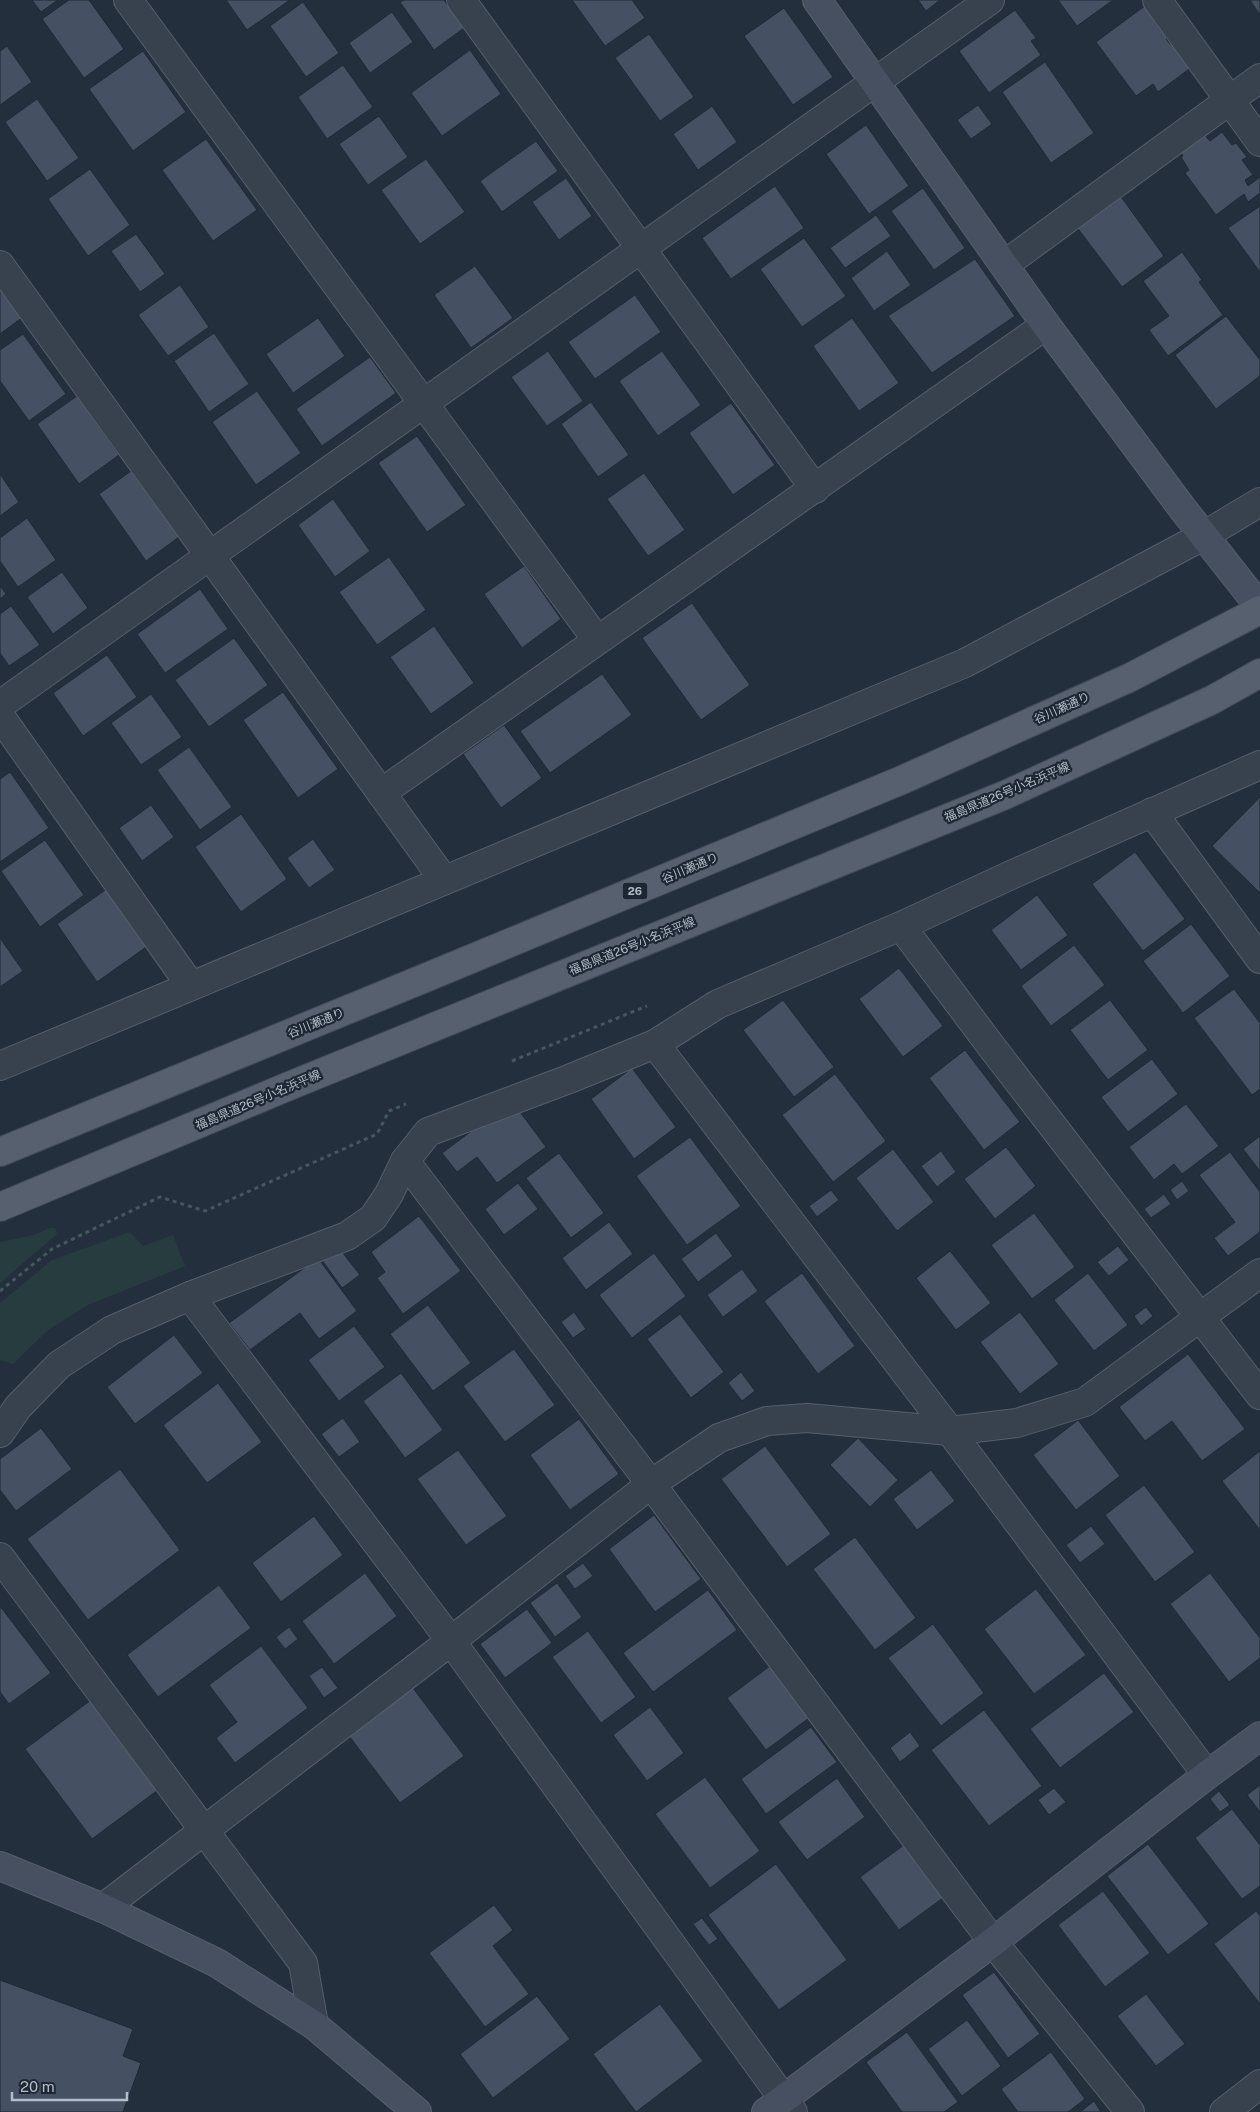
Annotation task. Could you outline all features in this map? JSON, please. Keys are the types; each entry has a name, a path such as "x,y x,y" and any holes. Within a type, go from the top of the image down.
{"main road":[{"name":"谷川瀬通り","path":"0,1152 902,780 1129,678 1260,608"},
{"name":"福島県道26号小名浜平線","path":"0,1207 307,1079 1005,795 1212,700 1260,673"}],"street":[{"path":"128,0 597,640"},
{"path":"461,0 815,489"},
{"path":"817,0 1046,325 1176,500 1260,608"},
{"path":"0,705 990,0"},
{"path":"1157,0 1260,142"},
{"path":"1004,265 1260,78"},
{"path":"0,265 444,880"},
{"path":"381,793 1046,325"},
{"path":"0,1066 966,663 1205,535 1260,502"},
{"path":"0,716 192,986"},
{"path":"0,1433 18,1407 59,1365 112,1330 190,1296 347,1236 373,1218 389,1194 404,1160 428,1132 569,1079 655,1044 718,1004 901,926 1010,874 1260,765"},
{"path":"1152,812 1260,959"},
{"path":"901,926 990,1046 1260,1395"},
{"path":"655,1044 950,1431 1207,1775"},
{"path":"404,1160 651,1484 992,1942 1130,2112"},
{"path":"103,1908 451,1641 651,1484 719,1438 767,1421 806,1418 950,1431 1017,1423 1085,1402 1260,1273"},
{"path":"190,1296 451,1641 781,2108 1207,1775 1260,1736"},
{"path":"0,1556 303,1963 314,2025"},
{"path":"0,1866 103,1908 217,1963 314,2025 417,2112"},
{"path":"1224,2112 1260,2084"}],"green space":[{"path":"50,1228 55,1228 57,1234 0,1283 0,1242 34,1235"},
{"path":"130,1232 143,1246 173,1235 185,1266 88,1305 48,1330 13,1364 0,1360 0,1303 52,1260"}],"building":[{"path":"32,0 58,0 41,12"},
{"path":"69,0 89,0 124,49 84,78 42,19"},
{"path":"226,0 290,0 247,30"},
{"path":"404,0 444,0 464,28 434,50 400,2"},
{"path":"572,0 632,0 645,18 605,46"},
{"path":"918,0 940,0 926,11"},
{"path":"1058,0 1113,0 1077,26"},
{"path":"1250,0 1260,0 1260,15"},
{"path":"303,2 339,53 306,77 270,26"},
{"path":"1146,5 1170,37 1166,39 1170,44 1173,42 1192,67 1158,92 1153,84 1136,96 1096,42"},
{"path":"784,8 833,77 793,105 744,36"},
{"path":"1015,10 1036,38 1031,41 1041,55 989,93 959,51"},
{"path":"392,12 413,42 370,73 349,43"},
{"path":"649,34 694,97 660,121 615,58"},
{"path":"7,46 32,82 0,105 0,51"},
{"path":"470,50 501,94 442,136 411,93"},
{"path":"143,51 186,112 133,151 89,89"},
{"path":"1045,62 1094,133 1051,163 1002,92"},
{"path":"343,65 373,107 327,139 298,97"},
{"path":"37,99 79,158 47,181 5,122"},
{"path":"978,105 992,124 971,139 957,120"},
{"path":"712,106 737,142 698,170 673,134"},
{"path":"379,116 408,157 368,185 339,144"},
{"path":"866,125 909,186 869,214 826,154"},
{"path":"1222,132 1232,145 1236,143 1247,157 1242,160 1253,175 1245,180 1248,186 1260,177 1260,193 1248,202 1244,194 1216,215 1185,173 1189,170 1179,150 1203,133 1210,141"},
{"path":"206,139 257,210 213,241 162,170"},
{"path":"536,141 558,171 502,212 480,181"},
{"path":"426,159 465,212 420,244 381,190"},
{"path":"90,169 130,225 88,256 48,199"},
{"path":"566,178 592,216 559,240 532,202"},
{"path":"775,186 804,228 731,279 702,238"},
{"path":"923,188 965,248 934,270 891,211"},
{"path":"1119,194 1164,256 1122,287 1076,226"},
{"path":"1260,206 1260,272 1228,228"},
{"path":"876,215 891,236 845,268 830,248"},
{"path":"136,234 165,274 140,292 111,251"},
{"path":"804,238 846,296 802,327 760,269"},
{"path":"887,251 911,285 874,311 851,278"},
{"path":"1182,252 1202,280 1199,282 1223,315 1168,356 1149,330 1169,316 1143,281"},
{"path":"975,259 1015,316 932,373 888,316"},
{"path":"475,266 513,318 471,348 434,295"},
{"path":"0,285 23,317 0,334"},
{"path":"180,285 209,327 168,356 138,315"},
{"path":"635,295 661,332 595,379 568,342"},
{"path":"1226,316 1260,360 1260,376 1216,409 1175,355"},
{"path":"318,318 345,356 293,393 266,354"},
{"path":"852,318 899,383 859,411 813,346"},
{"path":"214,333 249,384 209,412 174,361"},
{"path":"23,334 66,394 29,421 0,381 0,350"},
{"path":"548,351 583,401 547,426 511,377"},
{"path":"662,351 701,405 658,436 619,381"},
{"path":"370,357 396,393 322,446 296,409"},
{"path":"257,391 301,453 256,485 212,422"},
{"path":"77,396 119,455 79,484 37,424"},
{"path":"591,402 629,455 598,477 561,424"},
{"path":"731,403 775,465 733,495 689,433"},
{"path":"417,436 466,505 427,532 378,463"},
{"path":"131,471 179,537 146,561 99,494"},
{"path":"644,473 685,530 648,556 607,499"},
{"path":"0,474 19,502 0,516"},
{"path":"333,499 370,551 335,577 298,525"},
{"path":"27,518 56,560 18,587 0,561 0,538"},
{"path":"389,557 426,610 377,645 339,592"},
{"path":"524,566 561,619 522,648 484,594"},
{"path":"62,572 88,608 53,634 27,597"},
{"path":"0,586 6,594 0,599"},
{"path":"200,589 228,629 165,673 137,634"},
{"path":"692,603 750,685 701,720 642,638"},
{"path":"11,606 40,645 9,666 0,653 0,614"},
{"path":"434,626 474,683 431,714 390,657"},
{"path":"234,638 268,685 209,727 175,680"},
{"path":"107,655 137,697 83,736 53,693"},
{"path":"602,674 632,715 550,773 520,731"},
{"path":"283,692 338,769 298,798 243,720"},
{"path":"151,694 182,737 141,765 111,723"},
{"path":"504,725 542,778 501,808 463,754"},
{"path":"189,747 232,807 200,830 157,770"},
{"path":"10,772 49,828 0,862 0,779"},
{"path":"1260,797 1260,893 1212,846"},
{"path":"151,805 174,837 142,861 119,828"},
{"path":"241,814 287,879 241,912 195,847"},
{"path":"313,839 335,870 309,888 287,858"},
{"path":"45,840 84,895 40,927 1,871"},
{"path":"1135,852 1185,919 1143,951 1092,884"},
{"path":"108,888 149,945 97,982 57,924"},
{"path":"1037,895 1068,935 1021,970 991,930"},
{"path":"1191,924 1230,976 1183,1013 1143,961"},
{"path":"0,938 23,971 0,987"},
{"path":"1074,945 1105,985 1051,1026 1021,986"},
{"path":"899,968 943,1026 903,1057 859,999"},
{"path":"1234,989 1260,1023 1260,1089 1252,1095 1194,1018"},
{"path":"783,1000 834,1067 794,1097 743,1030"},
{"path":"1110,1000 1148,1050 1108,1080 1070,1030"},
{"path":"965,1050 1020,1122 984,1150 929,1078"},
{"path":"1152,1059 1178,1094 1128,1132 1101,1097"},
{"path":"632,1068 676,1127 634,1159 591,1099"},
{"path":"835,1074 886,1141 833,1182 782,1115"},
{"path":"512,1101 546,1147 497,1183 477,1157 457,1172 442,1153"},
{"path":"1186,1104 1219,1146 1182,1174 1174,1164 1154,1180 1129,1147"},
{"path":"1260,1136 1260,1171 1243,1149"},
{"path":"690,1137 741,1206 687,1245 636,1176"},
{"path":"1006,1147 1036,1186 995,1219 964,1179"},
{"path":"893,1149 934,1202 897,1231 856,1178"},
{"path":"941,1151 956,1172 937,1187 921,1166"},
{"path":"1230,1152 1260,1192 1260,1232 1228,1256 1214,1238 1235,1222 1199,1175"},
{"path":"559,1153 604,1213 571,1238 526,1178"},
{"path":"1182,1181 1189,1191 1177,1200 1170,1190"},
{"path":"518,1183 538,1209 504,1235 485,1209"},
{"path":"831,1190 839,1200 817,1217 809,1206"},
{"path":"1164,1194 1171,1204 1151,1218 1144,1209"},
{"path":"1034,1213 1075,1267 1032,1299 991,1245"},
{"path":"419,1216 461,1271 403,1314 377,1278 385,1272 371,1252"},
{"path":"609,1222 633,1254 586,1290 562,1258"},
{"path":"716,1233 733,1256 698,1282 681,1259"},
{"path":"336,1244 360,1275 342,1288 319,1256"},
{"path":"1118,1246 1129,1260 1109,1276 1097,1262"},
{"path":"950,1251 991,1303 956,1330 916,1278"},
{"path":"654,1253 686,1296 632,1338 599,1295"},
{"path":"318,1258 357,1311 319,1339 300,1313 250,1350 229,1323"},
{"path":"742,1269 758,1291 723,1317 707,1295"},
{"path":"802,1273 855,1346 818,1374 764,1301"},
{"path":"1088,1273 1128,1325 1094,1351 1054,1300"},
{"path":"428,1305 471,1363 433,1391 390,1334"},
{"path":"1146,1307 1153,1316 1141,1326 1134,1316"},
{"path":"574,1312 586,1329 573,1338 561,1322"},
{"path":"1020,1312 1059,1364 1020,1394 980,1342"},
{"path":"680,1314 724,1372 691,1398 647,1339"},
{"path":"354,1326 385,1367 339,1401 308,1360"},
{"path":"174,1335 203,1373 135,1424 107,1387"},
{"path":"514,1349 555,1405 505,1442 463,1386"},
{"path":"1188,1354 1245,1429 1202,1461 1172,1421 1145,1441 1119,1407"},
{"path":"741,1372 755,1391 742,1401 728,1383"},
{"path":"401,1373 443,1430 405,1458 363,1401"},
{"path":"218,1383 262,1442 207,1483 163,1425"},
{"path":"343,1418 360,1442 339,1457 321,1434"},
{"path":"579,1419 619,1474 570,1510 530,1455"},
{"path":"1078,1420 1120,1476 1076,1510 1033,1455"},
{"path":"41,1428 72,1469 16,1511 0,1490 0,1459"},
{"path":"858,1438 898,1480 870,1507 830,1465"},
{"path":"765,1446 831,1534 787,1567 721,1479"},
{"path":"458,1450 507,1516 466,1545 417,1479"},
{"path":"1260,1451 1260,1530 1222,1481"},
{"path":"120,1469 180,1550 88,1620 27,1539"},
{"path":"931,1470 955,1501 917,1530 893,1499"},
{"path":"1144,1485 1195,1552 1155,1582 1105,1515"},
{"path":"654,1515 701,1579 655,1612 609,1549"},
{"path":"314,1516 343,1555 281,1602 252,1563"},
{"path":"1091,1526 1105,1544 1080,1563 1066,1545"},
{"path":"855,1537 916,1618 875,1650 813,1569"},
{"path":"583,1563 593,1576 575,1589 565,1576"},
{"path":"365,1573 397,1616 334,1664 302,1621"},
{"path":"1210,1573 1260,1638 1260,1658 1229,1682 1170,1604"},
{"path":"557,1583 582,1617 555,1637 530,1603"},
{"path":"219,1585 251,1628 158,1697 127,1655"},
{"path":"1036,1589 1086,1655 1034,1694 984,1629"},
{"path":"708,1590 737,1630 653,1692 623,1653"},
{"path":"0,1606 51,1673 9,1704 0,1692"},
{"path":"527,1609 552,1643 505,1678 480,1644"},
{"path":"933,1624 984,1693 941,1726 888,1658"},
{"path":"289,1627 298,1639 285,1649 276,1637"},
{"path":"588,1631 636,1697 601,1723 552,1657"},
{"path":"261,1646 308,1708 235,1763 216,1738 237,1722 209,1685"},
{"path":"770,1666 809,1718 766,1750 727,1698"},
{"path":"322,1667 338,1688 324,1698 309,1676"},
{"path":"1104,1673 1134,1712 1060,1768 1030,1729"},
{"path":"413,1688 464,1756 400,1803 349,1736"},
{"path":"91,1700 158,1790 92,1839 25,1749"},
{"path":"650,1707 684,1753 647,1781 613,1735"},
{"path":"984,1710 1042,1786 989,1826 931,1750"},
{"path":"811,1727 837,1762 766,1814 741,1779"},
{"path":"910,1732 920,1746 900,1762 890,1748"},
{"path":"705,1777 760,1851 710,1888 655,1814"},
{"path":"837,1778 865,1817 807,1860 778,1822"},
{"path":"1260,1785 1260,1812 1247,1795"},
{"path":"1054,1788 1066,1802 1049,1815 1038,1800"},
{"path":"1219,1791 1230,1805 1220,1812 1210,1799"},
{"path":"1232,1809 1260,1845 1260,1886 1242,1899 1195,1838"},
{"path":"1148,1844 1209,1924 1168,1955 1107,1876"},
{"path":"904,1845 943,1898 899,1930 860,1877"},
{"path":"776,1864 847,1960 779,2010 708,1915"},
{"path":"1103,1891 1150,1953 1105,1987 1058,1925"},
{"path":"494,1905 513,1930 493,1946 529,1994 485,2027 429,1953"},
{"path":"1256,1911 1260,1916 1260,2004 1214,1944"},
{"path":"702,1918 718,1939 709,1945 693,1924"},
{"path":"994,1972 1040,2034 1008,2058 962,1995"},
{"path":"0,1980 133,2029 123,2056 141,2063 123,2112 0,2112"},
{"path":"1146,1994 1185,2044 1156,2066 1117,2016"},
{"path":"537,1996 570,2039 493,2098 460,2054"},
{"path":"660,2004 703,2061 636,2112 593,2054"},
{"path":"967,2020 1001,2066 962,2096 928,2049"},
{"path":"907,2032 958,2102 944,2112 902,2112 866,2062"},
{"path":"1051,2052 1085,2099 1068,2112 1018,2112 1001,2089"},
{"path":"1094,2101 1101,2112 1080,2112"}]}
